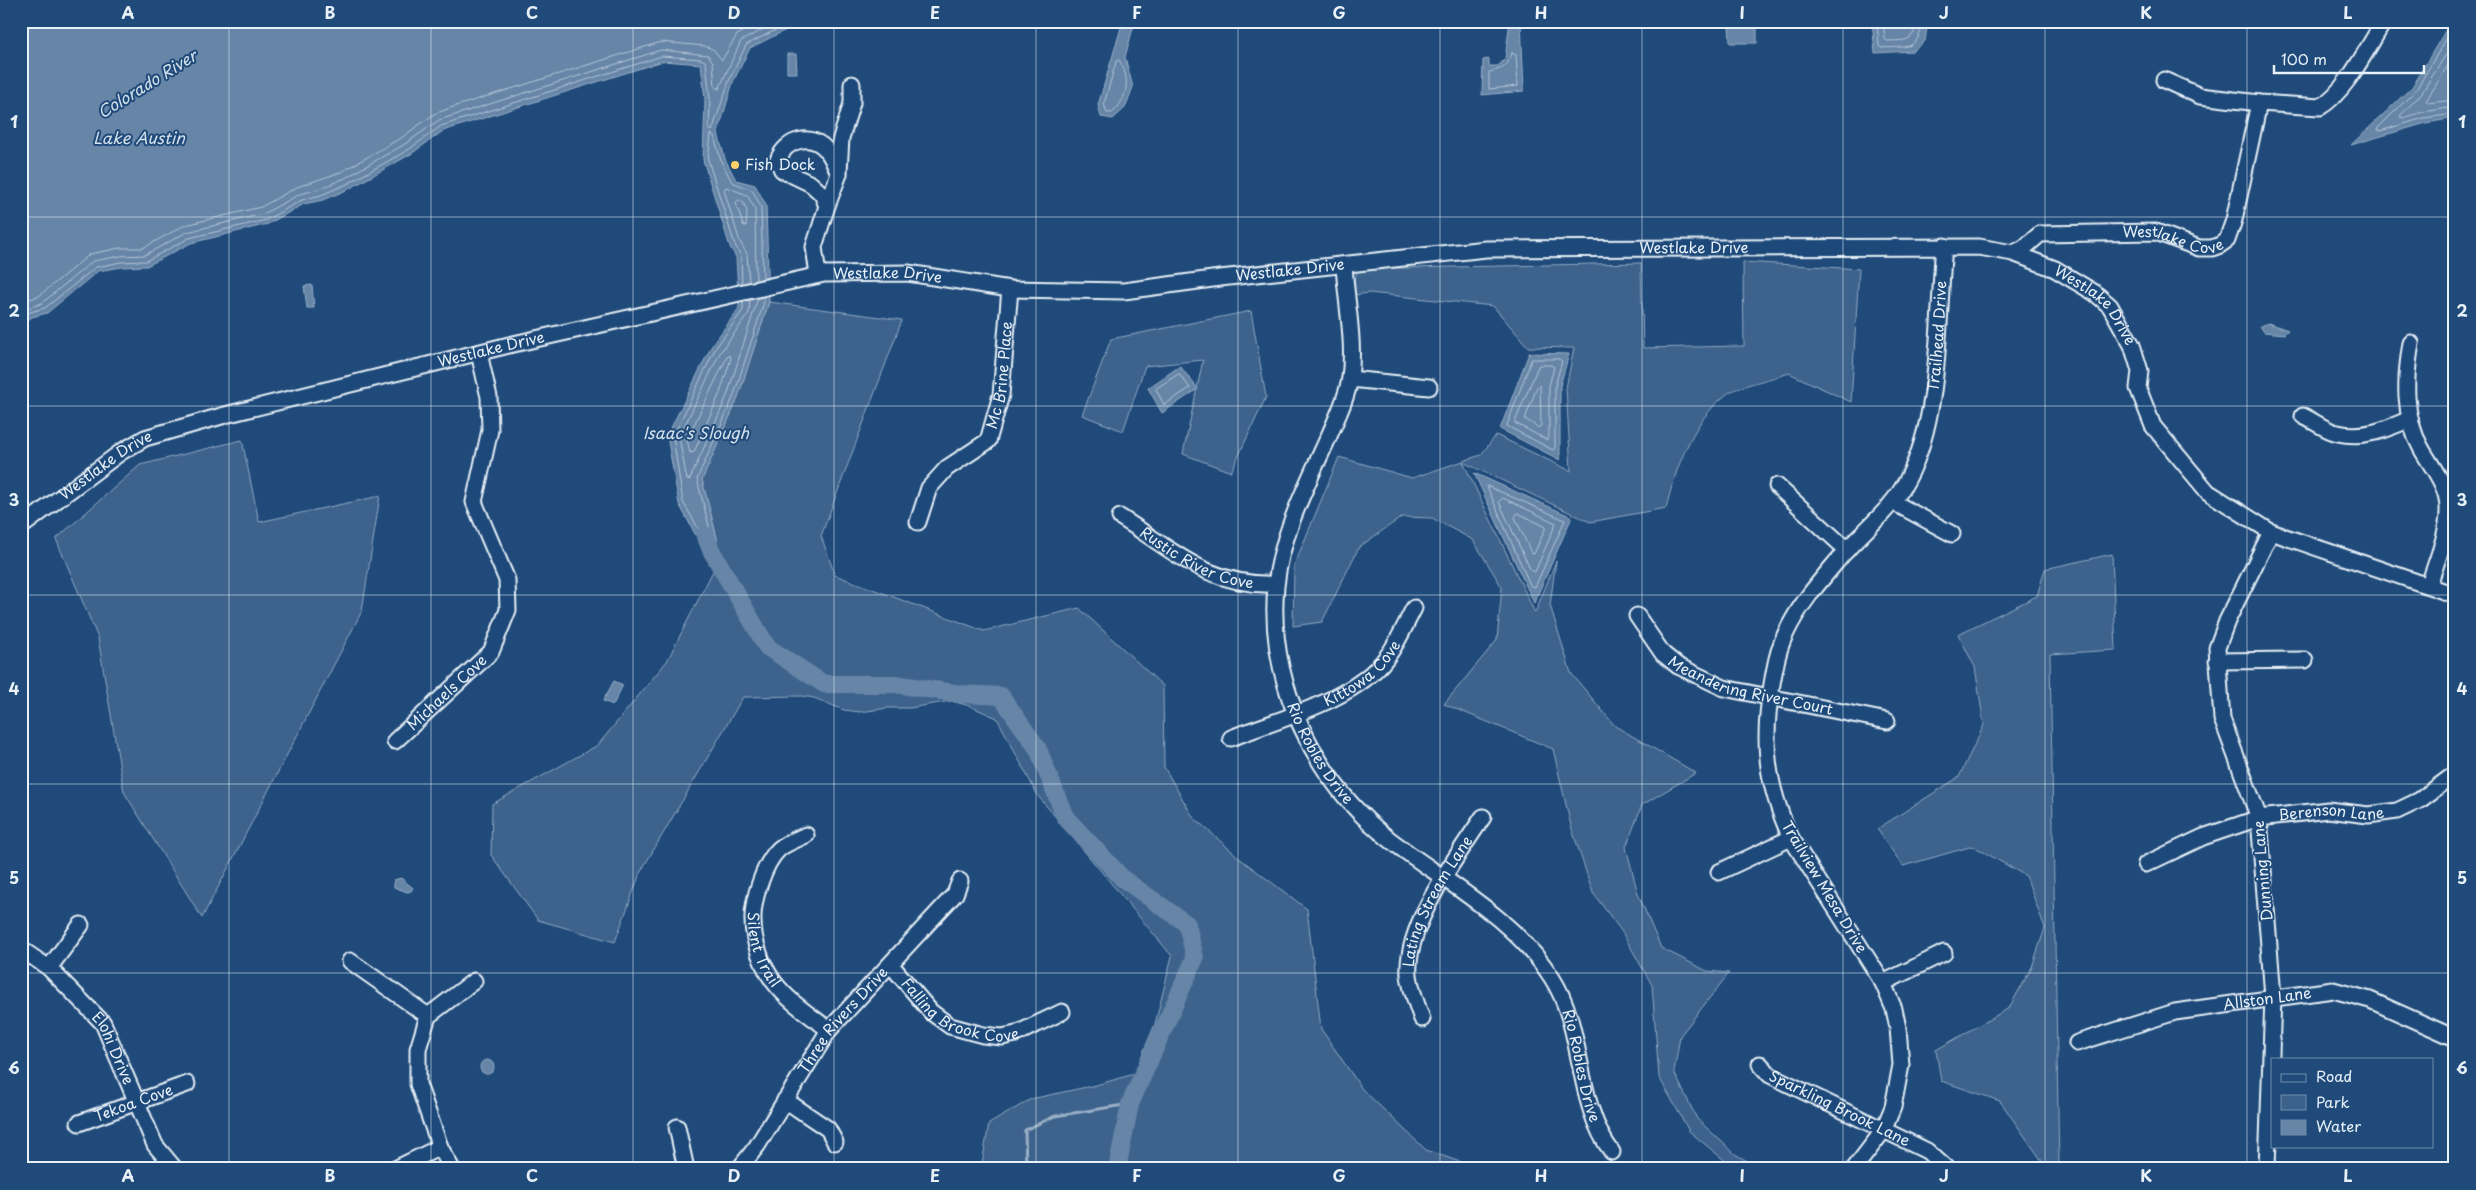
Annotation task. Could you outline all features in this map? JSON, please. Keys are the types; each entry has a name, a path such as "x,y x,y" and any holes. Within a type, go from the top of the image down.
{"street":[{"path":"2164,80 2200,96 2307,108 2320,107 2329,101 2383,23"},
{"path":"818,275 814,247 826,206 839,174 841,138 852,104 852,84"},
{"name":"Westlake Cove","path":"2012,253 2024,248 2040,234 2156,232 2198,248 2212,248 2227,240 2234,220 2258,103"},
{"path":"826,206 822,194 811,184 782,170 778,160 782,150 791,142 810,140 827,151 839,174"},
{"name":"Westlake Drive","path":"21,527 121,452 145,438 225,415 479,353 818,275 908,273 1010,289 1124,291 1220,278 1486,249 1944,246 1979,247 2012,253 2055,269 2095,293 2110,306 2132,344 2140,371 2138,388 2153,426 2208,492 2271,532 2455,595"},
{"name":"Trailhead Drive","path":"1926,427 1933,395 1944,246"},
{"name":"Rio Robles Drive","path":"1344,265 1349,319 1350,379 1341,406 1292,520 1276,584 1275,617 1285,682 1296,712 1320,762 1352,804 1386,837 1498,918 1532,949 1554,980 1571,1026 1591,1107 1605,1143 1612,1152"},
{"name":"Mc Brine Place","path":"918,522 929,488 947,468 988,441 1000,395 1010,289"},
{"path":"2411,343 2407,371 2410,419 2420,447 2444,486 2448,510 2442,546 2429,585"},
{"name":"Michaels Cove","path":"395,740 491,652 508,610 507,580 474,502 490,430 489,397 479,353"},
{"path":"1350,379 1429,387"},
{"path":"2303,416 2336,433 2357,435 2380,431 2410,419"},
{"name":"Trailview Mesa Drive","path":"1854,1169 1883,1131 1897,1094 1901,1065 1898,1028 1894,1009 1883,983 1791,838 1774,797 1768,770 1767,722 1778,654 1786,634 1809,595 1847,550 1893,502 1908,479 1926,427"},
{"path":"1777,486 1847,550"},
{"path":"1893,502 1952,534"},
{"name":"Rustic River Cove","path":"1120,517 1211,575 1242,584 1276,584"},
{"name":"Dunning Lane","path":"2267,1169 2273,997 2259,818 2222,719 2217,648 2227,621 2271,532"},
{"name":"Kittowa Cove","path":"1230,738 1344,694 1375,671 1396,644 1414,608"},
{"name":"Meandering River Court","path":"1637,616 1663,654 1678,666 1724,688 1887,721"},
{"path":"2217,661 2305,660"},
{"name":"Berenson Lane","path":"2146,864 2203,837 2259,818 2328,810 2368,814 2397,812 2420,800 2455,774"},
{"name":"Lating Stream Lane","path":"1422,1019 1409,976 1411,947 1443,878 1482,817"},
{"name":"Silent Trail","path":"806,835 779,849 768,866 761,880 753,921 763,962 773,980 785,996 829,1030"},
{"path":"1719,872 1791,838"},
{"name":"Three Rivers Drive","path":"739,1169 757,1146 829,1030 955,894 960,881"},
{"path":"49,968 81,925"},
{"name":"Elohi Drive","path":"21,949 49,968 103,1023 155,1145 175,1169"},
{"path":"1883,983 1944,953"},
{"path":"350,961 428,1016"},
{"name":"Falling Brook Cove","path":"891,964 931,1012 950,1026 983,1036 1002,1037 1016,1034 1062,1012"},
{"path":"452,1169 440,1147 418,1084 418,1049 428,1016 474,981"},
{"name":"Allston Lane","path":"2077,1043 2175,1012 2333,990 2370,1000 2455,1038"},
{"name":"Sparkling Brook Lane","path":"1760,1064 1770,1075 1927,1151 1947,1169"},
{"name":"Tekoa Cove","path":"79,1123 187,1084"},
{"path":"785,1100 828,1129 835,1142"},
{"path":"677,1127 686,1169"},
{"path":"395,1169 440,1147"}],"green space":[{"path":"1743,262 1859,269 1851,402 1789,373 1732,391 1715,405 1695,431 1680,461 1666,508 1590,522 1463,462 1535,613 1556,561 1550,605 1571,673 1615,726 1696,773 1642,805 1626,847 1638,894 1661,948 1707,971 1729,973 1680,1036 1674,1072 1697,1119 1735,1154 1761,1169 1735,1169 1689,1131 1659,1077 1652,985 1622,932 1593,893 1571,826 1553,749 1444,704 1497,640 1502,587 1473,540 1432,518 1402,517 1359,547 1322,622 1293,626 1294,566 1339,457 1412,478 1481,455 1496,435 1571,471 1566,388 1574,348 1528,347 1493,306 1369,293 1354,295 1354,279 1359,269 1641,263 1643,348 1744,346"},
{"path":"769,302 902,320 821,536 835,575 984,631 1079,608 1163,686 1164,767 1193,817 1243,861 1307,909 1321,1029 1362,1089 1426,1150 1480,1169 981,1169 989,1124 1031,1099 1096,1085 1134,1074 1155,1024 1172,956 1038,796 997,718 970,706 951,701 910,708 888,708 860,712 844,710 814,698 802,696 743,697 640,873 615,942 538,920 491,855 492,804 598,745 667,661 714,569 717,538 702,480 737,400"},
{"path":"1251,311 1266,397 1231,472 1183,454 1203,360 1145,366 1123,431 1082,415 1111,339"},
{"path":"242,440 259,522 380,496 362,611 202,918 124,792 98,638 56,539 140,465"},
{"path":"2112,554 2116,650 2050,654 2059,1169 2044,1169 2042,1161 2000,1101 1941,1081 1936,1050 2009,1008 2032,967 2045,928 2026,876 1973,846 1903,866 1877,829 1959,777 1984,725 1975,667 1958,634 2037,596 2045,569"}],"water":[{"name":"Lake Austin","path":"21,21 804,21 750,48 733,82 718,133 725,159 736,180 755,185 766,205 769,302 737,400 702,480 717,538 714,569 679,504 667,436 711,347 739,308 736,257 730,247 703,160 705,100 701,64 663,61 443,131 411,154 349,189 323,200 304,204 268,224 191,243 147,266 122,267 98,271 47,313 32,317 21,325"},
{"path":"1123,21 1135,21 1125,57 1133,87 1125,108 1113,119 1101,117 1098,105"},
{"path":"1510,21 1521,21 1524,91 1482,95 1483,60 1489,59 1489,66 1498,66 1505,59"},
{"path":"1750,21 1757,21 1757,43 1730,43 1729,26 1750,24"},
{"path":"1872,21 1928,21 1925,41 1913,51 1875,53"},
{"path":"2451,21 2455,21 2455,118 2426,123 2351,145 2412,87"},
{"path":"787,54 796,54 797,73 787,73"},
{"path":"312,285 314,308 307,308 304,286"},
{"path":"2268,323 2288,330 2284,334 2264,332 2260,326"},
{"path":"1529,353 1569,354 1560,386 1560,460 1500,429"},
{"path":"1180,366 1198,389 1162,413 1148,388"},
{"path":"1474,473 1572,517 1534,603"},
{"path":"614,681 623,685 613,705 603,701"},
{"path":"401,878 413,888 411,891 407,892 394,887 394,880"},
{"path":"484,1060 490,1060 494,1067 490,1074 484,1074 480,1070 480,1064"}],"waterway":[{"path":"705,535 711,550 767,647 824,684 895,684 960,694 1001,696 1038,749 1065,817 1123,879 1187,924 1195,958 1130,1104 1117,1169"},
{"path":"1026,1169 1025,1130 1055,1116 1130,1104"}],"place":[{"name":"Fish Dock","path":"735,165"}],"water label":[{"name":"Colorado River","path":"147,84"},
{"name":"Isaac's Slough","path":"696,433"}]}
